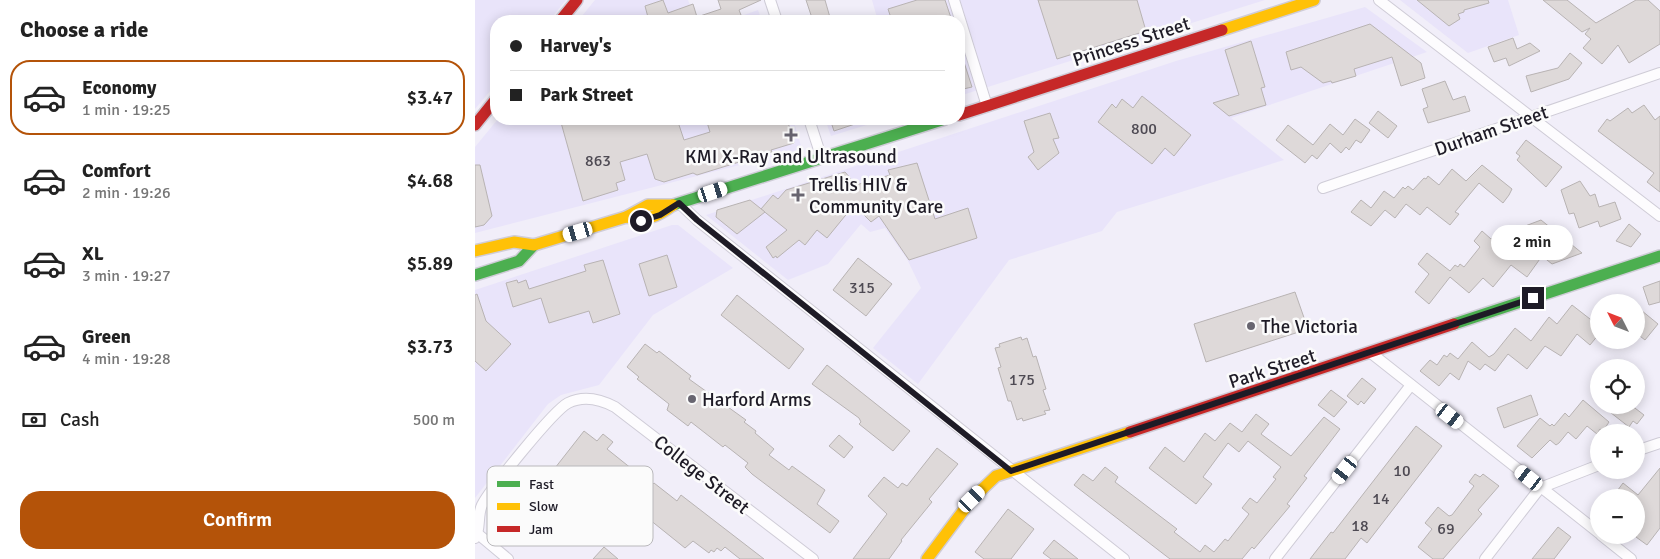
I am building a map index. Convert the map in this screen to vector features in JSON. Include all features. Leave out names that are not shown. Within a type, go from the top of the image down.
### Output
[{"type":"main road","points":[[564,15],[577,0]]},
{"type":"main road","name":"Princess Street","points":[[965,112],[1314,0]]},
{"type":"main road","points":[[475,125],[490,106]]},
{"type":"main road","points":[[475,251],[514,242],[534,245],[626,217],[641,221],[660,215],[676,204],[821,156],[925,125]]},
{"type":"main road","points":[[475,276],[519,261],[534,245]]},
{"type":"main road","name":"Park Street","points":[[927,559],[972,499],[996,476],[1660,256]]},
{"type":"street","points":[[770,0],[775,15]]},
{"type":"street","points":[[954,0],[959,15]]},
{"type":"street","points":[[1379,0],[1660,216]]},
{"type":"street","points":[[965,35],[987,106]]},
{"type":"street","name":"Durham Street","points":[[1323,188],[1660,73]]},
{"type":"street","points":[[811,125],[821,156]]},
{"type":"street","points":[[676,204],[1124,559]]},
{"type":"street","points":[[1371,353],[1590,526]]},
{"type":"street","points":[[1275,559],[1411,385]]},
{"type":"street","name":"College Street","points":[[512,466],[553,414],[569,403],[587,398],[596,399],[615,407],[813,559]]},
{"type":"street","points":[[1645,448],[1660,443]]},
{"type":"street","points":[[1485,559],[1541,488],[1590,469]]},
{"type":"street","name":"College Street","points":[[476,536],[479,515],[487,497]]},
{"type":"street","points":[[476,536],[487,544]]},
{"type":"street","points":[[1612,544],[1631,559]]},
{"type":"street","points":[[490,546],[508,559]]},
{"type":"shaded area","points":[[475,0],[566,0],[554,15],[490,15],[490,91],[475,109]]},
{"type":"shaded area","points":[[595,0],[688,0],[694,15],[583,15]]},
{"type":"shaded area","points":[[872,0],[1265,0],[965,94],[965,15],[876,15]]},
{"type":"shaded area","points":[[1400,0],[1508,0],[1519,35],[1468,53]]},
{"type":"shaded area","points":[[1365,7],[1427,52],[1231,118],[1284,160],[1117,212],[1102,231],[1009,260],[918,384],[873,348],[921,288],[907,259],[885,228],[870,232],[861,224],[828,264],[788,280],[706,215],[1176,61]]},
{"type":"shaded area","points":[[758,10],[760,15],[744,15]]},
{"type":"shaded area","points":[[493,125],[795,125],[802,149],[475,233],[475,147]]},
{"type":"shaded area","points":[[827,125],[867,125],[831,136]]},
{"type":"shaded area","points":[[672,225],[678,225],[733,268],[653,315],[599,385],[561,395],[548,404],[500,466],[487,466],[487,483],[475,498],[475,290]]},
{"type":"building","points":[[663,0],[668,13],[693,4],[696,15],[647,15],[645,6]]},
{"type":"building","points":[[718,0],[761,0],[739,10],[741,15],[703,15],[721,9]]},
{"type":"building","points":[[806,0],[825,0],[829,15],[811,15]]},
{"type":"building","points":[[917,0],[945,0],[950,15],[890,15],[888,9]]},
{"type":"building","points":[[1038,0],[1137,0],[1146,31],[1057,59]]},
{"type":"building","points":[[1417,0],[1488,0],[1489,3],[1464,10],[1464,12],[1458,14],[1460,19],[1449,26]]},
{"type":"building","points":[[1543,0],[1567,0],[1596,23],[1636,0],[1648,0],[1660,11],[1660,44],[1629,63],[1618,45],[1602,64],[1583,48],[1591,39],[1585,34],[1590,28],[1582,32]]},
{"type":"building","points":[[1370,24],[1421,63],[1425,78],[1401,86],[1392,57],[1354,69],[1356,76],[1332,83],[1331,81],[1323,83],[1301,67],[1291,70],[1286,52]]},
{"type":"building","points":[[1513,38],[1517,49],[1530,43],[1540,51],[1509,66],[1506,58],[1494,62],[1488,47]]},
{"type":"building","points":[[1251,41],[1265,87],[1261,88],[1266,105],[1229,116],[1213,103],[1239,95],[1225,50]]},
{"type":"building","points":[[1570,53],[1582,63],[1569,79],[1531,92],[1526,76],[1558,68]]},
{"type":"building","points":[[965,65],[972,87],[965,89]]},
{"type":"building","points":[[1445,81],[1453,100],[1465,96],[1470,111],[1428,123],[1423,109],[1428,107],[1422,89]]},
{"type":"building","points":[[1142,96],[1191,135],[1174,156],[1165,148],[1152,164],[1098,122],[1112,104],[1116,108],[1122,99],[1133,108]]},
{"type":"building","points":[[1644,105],[1655,120],[1660,116],[1660,192],[1647,182],[1654,173],[1598,131],[1607,119],[1610,121],[1628,108],[1632,113]]},
{"type":"building","points":[[1378,111],[1397,126],[1388,138],[1369,123]]},
{"type":"building","points":[[1050,113],[1059,138],[1053,139],[1059,153],[1038,170],[1028,157],[1034,152],[1024,121]]},
{"type":"building","points":[[1355,119],[1370,130],[1361,143],[1356,140],[1349,150],[1346,147],[1341,153],[1330,143],[1317,159],[1312,155],[1305,163],[1276,140],[1288,125],[1313,145],[1330,124],[1343,135]]},
{"type":"building","points":[[562,125],[679,125],[684,140],[710,132],[708,125],[789,125],[794,143],[771,150],[772,152],[697,175],[693,173],[664,182],[655,179],[647,154],[620,162],[625,180],[616,183],[618,190],[583,201]]},
{"type":"building","points":[[832,125],[852,125],[834,131]]},
{"type":"building","points":[[1526,140],[1562,167],[1546,187],[1517,160],[1520,156],[1516,153]]},
{"type":"building","points":[[917,163],[935,219],[968,208],[977,238],[909,260],[879,216],[871,222],[854,205],[827,238],[817,230],[805,245],[799,240],[777,258],[776,256],[773,258],[766,247],[787,230],[761,209],[773,195],[778,199],[786,190],[845,172],[856,185],[890,175],[888,170]]},
{"type":"building","points":[[475,165],[480,165],[492,216],[484,225],[475,227]]},
{"type":"building","points":[[1482,165],[1512,189],[1509,195],[1503,203],[1479,183],[1455,212],[1459,214],[1450,225],[1427,207],[1420,215],[1406,204],[1395,218],[1385,210],[1371,226],[1351,212],[1361,200],[1371,208],[1384,191],[1394,198],[1403,187],[1405,189],[1408,186],[1413,190],[1428,176],[1439,185],[1452,169],[1466,181]]},
{"type":"building","points":[[1580,181],[1590,196],[1595,194],[1599,207],[1615,202],[1621,219],[1600,227],[1598,221],[1579,228],[1574,213],[1569,214],[1561,190]]},
{"type":"building","points":[[750,200],[765,212],[737,234],[716,217],[717,210]]},
{"type":"building","points":[[1541,220],[1582,253],[1552,264],[1542,256],[1527,277],[1511,265],[1493,287],[1483,278],[1469,293],[1450,277],[1429,304],[1415,292],[1429,274],[1418,264],[1427,253],[1450,271],[1455,265],[1458,267],[1460,264],[1464,267],[1480,247],[1474,241],[1482,231],[1491,239]]},
{"type":"building","points":[[1629,224],[1641,234],[1631,247],[1616,241]]},
{"type":"building","points":[[667,255],[677,287],[649,296],[639,264]]},
{"type":"building","points":[[858,258],[892,284],[866,316],[833,290]]},
{"type":"building","points":[[603,260],[620,314],[593,323],[589,311],[549,323],[541,298],[513,307],[506,283],[517,280],[518,283],[526,280],[529,289],[586,271],[584,265]]},
{"type":"building","points":[[1660,281],[1660,302],[1649,305],[1643,287]]},
{"type":"building","name":"The Victoria","points":[[1295,292],[1308,329],[1206,362],[1194,324]]},
{"type":"building","points":[[477,294],[486,321],[511,344],[486,371],[475,361],[475,295]]},
{"type":"building","points":[[737,295],[804,349],[789,369],[721,315]]},
{"type":"building","points":[[1572,305],[1590,319],[1590,345],[1577,334],[1561,356],[1545,346],[1527,369],[1508,354],[1495,371],[1485,364],[1480,370],[1468,361],[1459,380],[1450,373],[1439,386],[1420,371],[1430,360],[1437,365],[1444,355],[1447,357],[1450,353],[1458,359],[1472,342],[1489,357],[1494,354],[1515,328],[1531,341],[1549,317],[1557,324]]},
{"type":"building","points":[[1645,313],[1658,324],[1645,340]]},
{"type":"building","points":[[1021,337],[1022,340],[1027,338],[1033,357],[1036,356],[1046,389],[1043,390],[1050,410],[1044,411],[1046,414],[1023,421],[1022,418],[1017,420],[1011,401],[1008,401],[998,368],[1001,367],[995,348],[1000,347],[999,344]]},
{"type":"building","points":[[645,344],[657,353],[659,351],[691,376],[689,379],[746,420],[744,422],[774,449],[769,455],[789,470],[792,466],[825,490],[817,504],[839,521],[830,533],[752,474],[745,467],[748,463],[725,445],[723,447],[691,422],[688,426],[667,410],[669,404],[637,379],[639,377],[627,367]]},
{"type":"building","points":[[827,365],[910,431],[893,451],[859,424],[861,422],[859,418],[812,384]]},
{"type":"building","points":[[1362,378],[1376,389],[1364,404],[1361,401],[1358,405],[1347,396]]},
{"type":"building","points":[[1331,390],[1347,402],[1334,417],[1318,405]]},
{"type":"building","points":[[1531,395],[1538,415],[1504,428],[1497,408]]},
{"type":"building","points":[[1583,400],[1590,406],[1590,414],[1600,414],[1609,422],[1608,424],[1590,424],[1590,428],[1587,426],[1576,439],[1568,432],[1556,445],[1550,440],[1532,458],[1517,446],[1540,418],[1550,426],[1552,424],[1554,426],[1565,413],[1569,417]]},
{"type":"building","points":[[1256,414],[1269,424],[1261,434],[1291,456],[1324,417],[1340,429],[1304,476],[1307,478],[1287,504],[1290,506],[1254,549],[1252,547],[1242,559],[1170,559],[1074,485],[1083,474],[1093,481],[1105,467],[1118,477],[1115,482],[1177,529],[1174,532],[1200,552],[1205,545],[1214,552],[1225,539],[1228,541],[1249,514],[1242,508],[1250,498],[1257,503],[1276,479],[1273,477],[1281,467],[1248,441],[1239,452],[1228,443],[1203,477],[1212,484],[1196,504],[1149,468],[1165,447],[1184,462],[1205,433],[1215,441],[1230,423],[1242,432]]},
{"type":"building","points":[[1612,414],[1644,415],[1637,424],[1633,421],[1631,424],[1625,424]]},
{"type":"building","points":[[1416,426],[1442,446],[1367,543],[1361,538],[1345,559],[1310,559],[1331,532],[1333,533]]},
{"type":"building","points":[[584,431],[597,441],[603,434],[613,442],[607,449],[628,466],[557,466]]},
{"type":"building","points":[[839,435],[853,447],[844,458],[829,446]]},
{"type":"building","points":[[937,448],[958,464],[929,499],[932,502],[901,540],[889,559],[853,559],[887,514],[868,496],[884,477],[898,488],[902,483],[907,486]]},
{"type":"building","points":[[1660,468],[1660,528],[1647,545],[1645,544],[1645,489],[1643,489]]},
{"type":"building","points":[[1475,474],[1480,477],[1483,474],[1499,486],[1478,510],[1482,514],[1443,559],[1433,559],[1418,547],[1432,529],[1425,523],[1438,507],[1449,516],[1452,515],[1474,486],[1469,482]]},
{"type":"building","points":[[654,483],[677,501],[681,495],[764,559],[740,559],[725,547],[721,551],[717,548],[714,552],[711,550],[709,553],[693,541],[685,548],[653,522]]},
{"type":"building","points":[[1623,483],[1630,489],[1619,489]]},
{"type":"building","points":[[1008,509],[1034,529],[1011,559],[984,559],[975,552]]},
{"type":"building","points":[[1558,527],[1571,537],[1554,559],[1532,559]]},
{"type":"building","points":[[1054,540],[1078,559],[1051,559],[1043,553]]},
{"type":"building","points":[[604,547],[618,559],[593,559]]},
{"type":"traffic: fast","points":[[673,205],[926,125]]},
{"type":"traffic: fast","points":[[475,275],[519,261],[534,245]]},
{"type":"traffic: fast","points":[[1454,324],[1660,256]]},
{"type":"traffic: slow","points":[[1222,30],[1314,0]]},
{"type":"traffic: slow","points":[[475,251],[514,242],[534,245],[626,217],[648,205],[673,205]]},
{"type":"traffic: slow","points":[[626,217],[645,219],[662,213],[673,205]]},
{"type":"traffic: slow","points":[[927,559],[972,499],[996,476],[1130,432]]},
{"type":"traffic: jam","points":[[565,15],[577,0]]},
{"type":"traffic: jam","points":[[965,113],[1222,30]]},
{"type":"traffic: jam","points":[[475,125],[490,106]]},
{"type":"traffic: jam","points":[[1130,432],[1454,324]]},
{"type":"place","name":"KMI X-Ray and Ultrasound","points":[[791,135]]},
{"type":"place","name":"Trellis HIV & Community Care","points":[[798,195]]},
{"type":"place","name":"The Victoria","points":[[1251,326]]},
{"type":"place","name":"Harford Arms","points":[[692,399]]},
{"type":"route","points":[[641,221],[660,215],[673,205],[679,203],[697,220],[1011,471],[1533,298]]}]
